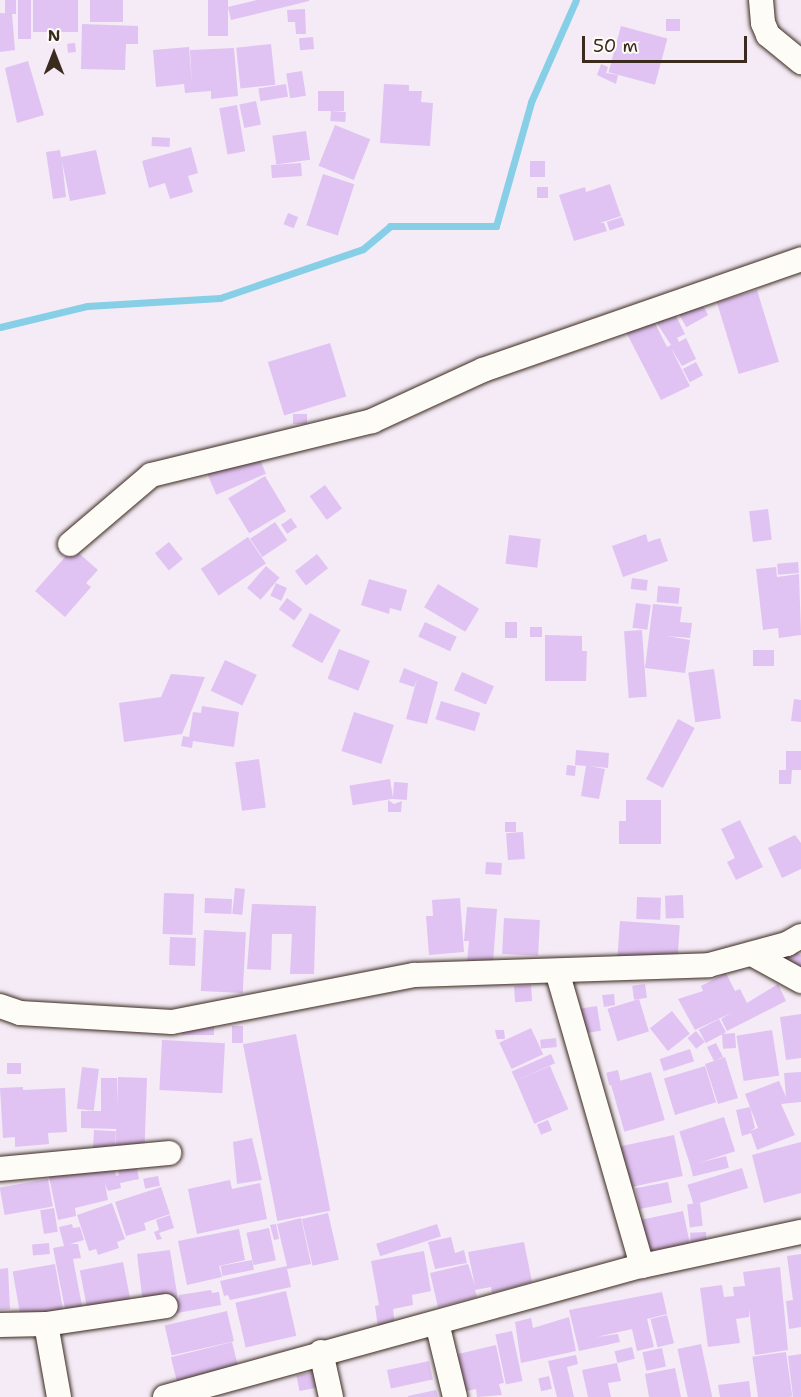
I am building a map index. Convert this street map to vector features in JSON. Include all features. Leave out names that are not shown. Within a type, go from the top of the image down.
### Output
[{"type":"street","points":[[761,0],[761,17],[768,35],[801,62]]},
{"type":"street","points":[[70,544],[151,475],[372,421],[483,370],[801,259]]},
{"type":"street","points":[[0,1006],[20,1013],[151,1023],[397,977],[709,965],[752,954],[801,936]]},
{"type":"street","points":[[752,954],[801,981]]},
{"type":"street","points":[[557,972],[642,1266]]},
{"type":"street","points":[[0,1168],[169,1153]]},
{"type":"street","points":[[165,1397],[321,1352],[437,1323],[642,1266],[801,1232]]},
{"type":"street","points":[[0,1325],[46,1324],[166,1306]]},
{"type":"street","points":[[437,1323],[455,1397]]},
{"type":"street","points":[[46,1324],[59,1397]]},
{"type":"street","points":[[321,1352],[331,1397]]},
{"type":"building","points":[[5,0],[16,0],[16,14],[5,14]]},
{"type":"building","points":[[18,0],[31,0],[31,39],[18,39]]},
{"type":"building","points":[[33,0],[78,0],[78,32],[33,32]]},
{"type":"building","points":[[90,0],[123,0],[123,22],[90,22]]},
{"type":"building","points":[[208,0],[228,0],[228,36],[208,36]]},
{"type":"building","points":[[257,0],[309,1],[231,20],[228,7]]},
{"type":"building","points":[[305,9],[306,34],[296,34],[295,22],[288,22],[287,10]]},
{"type":"building","points":[[0,13],[12,14],[15,50],[0,52]]},
{"type":"building","points":[[666,19],[680,19],[680,31],[666,31]]},
{"type":"building","points":[[82,24],[138,26],[138,44],[126,44],[125,70],[81,69]]},
{"type":"building","points":[[621,26],[667,38],[655,85],[609,72]]},
{"type":"building","points":[[313,37],[314,49],[300,50],[299,38]]},
{"type":"building","points":[[75,43],[76,52],[68,53],[67,44]]},
{"type":"building","points":[[271,44],[275,85],[240,88],[236,48]]},
{"type":"building","points":[[189,47],[192,84],[190,50],[234,48],[238,96],[211,99],[211,91],[185,93],[184,84],[156,87],[153,50]]},
{"type":"building","points":[[28,61],[44,115],[17,123],[5,68]]},
{"type":"building","points":[[601,64],[608,67],[606,73],[618,75],[616,84],[597,75]]},
{"type":"building","points":[[302,71],[306,96],[290,98],[286,74]]},
{"type":"building","points":[[286,84],[288,97],[260,101],[258,88]]},
{"type":"building","points":[[384,84],[409,85],[409,91],[422,91],[421,102],[433,103],[430,146],[380,143]]},
{"type":"building","points":[[318,91],[344,91],[344,111],[318,111]]},
{"type":"building","points":[[256,101],[261,124],[244,128],[239,105]]},
{"type":"building","points":[[237,105],[245,151],[227,154],[219,108]]},
{"type":"building","points":[[331,111],[346,112],[345,122],[330,121]]},
{"type":"building","points":[[335,125],[370,139],[354,180],[319,166]]},
{"type":"building","points":[[306,131],[310,160],[276,164],[272,136]]},
{"type":"building","points":[[152,137],[170,138],[170,147],[152,146]]},
{"type":"building","points":[[191,147],[198,173],[188,176],[193,192],[170,199],[165,183],[149,188],[142,161]]},
{"type":"building","points":[[60,150],[61,157],[96,150],[106,194],[70,201],[62,161],[66,197],[53,199],[46,152]]},
{"type":"building","points":[[530,161],[545,161],[545,177],[530,177]]},
{"type":"building","points":[[301,163],[302,176],[272,178],[271,165]]},
{"type":"building","points":[[323,174],[354,184],[338,236],[306,225]]},
{"type":"building","points":[[610,184],[621,216],[600,223],[604,223],[607,231],[574,241],[559,195],[585,187],[586,192]]},
{"type":"building","points":[[537,187],[548,187],[548,198],[537,198]]},
{"type":"building","points":[[288,213],[298,217],[294,228],[284,224]]},
{"type":"building","points":[[622,217],[625,226],[610,231],[607,222]]},
{"type":"building","points":[[757,290],[779,362],[739,374],[717,302]]},
{"type":"building","points":[[697,295],[708,315],[686,327],[675,307]]},
{"type":"building","points":[[674,312],[685,334],[677,338],[679,342],[686,338],[696,359],[682,366],[671,348],[690,386],[661,400],[625,330],[652,317],[667,347],[671,345],[656,322]]},
{"type":"building","points":[[330,343],[346,397],[284,416],[268,362]]},
{"type":"building","points":[[696,362],[703,375],[690,382],[683,369]]},
{"type":"building","points":[[293,414],[307,414],[307,424],[293,424]]},
{"type":"building","points":[[255,448],[266,474],[216,495],[205,469]]},
{"type":"building","points":[[265,476],[286,511],[249,533],[228,498]]},
{"type":"building","points":[[325,485],[342,508],[327,520],[310,496]]},
{"type":"building","points":[[768,509],[772,540],[753,542],[749,511]]},
{"type":"building","points":[[291,518],[297,527],[287,534],[281,525]]},
{"type":"building","points":[[275,522],[287,540],[262,557],[250,539]]},
{"type":"building","points":[[646,534],[648,542],[660,538],[668,561],[623,577],[612,546]]},
{"type":"building","points":[[509,535],[541,539],[537,568],[505,564]]},
{"type":"building","points":[[248,537],[266,564],[219,595],[201,569]]},
{"type":"building","points":[[169,542],[183,559],[169,570],[155,553]]},
{"type":"building","points":[[73,548],[98,570],[86,583],[91,587],[65,617],[35,591]]},
{"type":"building","points":[[317,554],[328,568],[306,585],[295,571]]},
{"type":"building","points":[[798,562],[799,573],[778,575],[777,564]]},
{"type":"building","points":[[266,566],[280,578],[261,600],[247,588]]},
{"type":"building","points":[[776,567],[777,577],[799,574],[801,635],[779,638],[778,628],[763,630],[756,569]]},
{"type":"building","points":[[632,578],[648,580],[647,591],[631,589]]},
{"type":"building","points":[[369,579],[407,590],[401,611],[390,608],[389,614],[361,605]]},
{"type":"building","points":[[276,583],[287,588],[281,601],[270,596]]},
{"type":"building","points":[[438,584],[479,609],[465,632],[424,607]]},
{"type":"building","points":[[658,586],[680,588],[679,604],[657,602]]},
{"type":"building","points":[[287,598],[302,609],[294,620],[279,609]]},
{"type":"building","points":[[636,603],[651,605],[647,630],[633,628]]},
{"type":"building","points":[[653,604],[682,607],[680,622],[692,623],[690,638],[667,636],[690,640],[685,673],[645,668]]},
{"type":"building","points":[[310,613],[341,630],[322,663],[292,646]]},
{"type":"building","points":[[425,622],[457,637],[450,651],[418,637]]},
{"type":"building","points":[[505,622],[517,622],[517,638],[505,638]]},
{"type":"building","points":[[530,627],[542,627],[542,637],[530,637]]},
{"type":"building","points":[[642,630],[647,697],[629,698],[624,631]]},
{"type":"building","points":[[545,635],[582,636],[582,651],[587,651],[586,681],[545,681]]},
{"type":"building","points":[[339,649],[370,661],[358,691],[328,679]]},
{"type":"building","points":[[753,650],[774,650],[774,666],[753,666]]},
{"type":"building","points":[[225,660],[257,675],[242,706],[211,691]]},
{"type":"building","points":[[404,668],[438,682],[427,724],[406,719],[417,679],[414,687],[399,682]]},
{"type":"building","points":[[714,669],[721,719],[695,722],[688,673]]},
{"type":"building","points":[[462,672],[494,686],[486,705],[454,690]]},
{"type":"building","points":[[171,674],[205,677],[182,734],[124,742],[119,703],[161,697]]},
{"type":"building","points":[[794,699],[801,700],[801,722],[791,721]]},
{"type":"building","points":[[441,701],[480,713],[475,731],[435,719]]},
{"type":"building","points":[[202,706],[239,712],[234,747],[193,741],[192,748],[181,746],[183,736],[189,737],[193,712],[201,713]]},
{"type":"building","points":[[354,712],[394,725],[381,764],[341,751]]},
{"type":"building","points":[[678,719],[695,728],[663,788],[646,779]]},
{"type":"building","points":[[576,750],[609,753],[608,768],[590,766],[605,769],[599,799],[581,796],[586,766],[575,765]]},
{"type":"building","points":[[786,751],[801,751],[801,770],[792,770],[791,784],[779,784],[779,770],[786,770]]},
{"type":"building","points":[[259,759],[266,808],[242,811],[235,762]]},
{"type":"building","points":[[567,765],[576,766],[575,776],[566,775]]},
{"type":"building","points":[[390,779],[393,799],[353,805],[350,785]]},
{"type":"building","points":[[394,782],[408,783],[407,800],[393,799]]},
{"type":"building","points":[[388,800],[394,804],[402,801],[401,812],[388,812]]},
{"type":"building","points":[[626,800],[661,800],[661,844],[619,844],[619,821],[626,821]]},
{"type":"building","points":[[740,820],[763,867],[736,880],[727,862],[735,858],[721,829]]},
{"type":"building","points":[[505,822],[516,822],[516,832],[505,832]]},
{"type":"building","points":[[523,832],[525,859],[508,860],[506,833]]},
{"type":"building","points":[[795,835],[801,843],[801,869],[782,878],[768,848]]},
{"type":"building","points":[[486,862],[502,863],[501,875],[485,874]]},
{"type":"building","points":[[235,888],[245,889],[242,915],[232,914]]},
{"type":"building","points":[[164,893],[194,894],[193,935],[163,934]]},
{"type":"building","points":[[683,895],[684,918],[666,919],[665,896]]},
{"type":"building","points":[[637,897],[661,898],[660,920],[636,919]]},
{"type":"building","points":[[205,898],[232,899],[231,914],[204,913]]},
{"type":"building","points":[[460,898],[464,952],[429,955],[426,916],[433,916],[432,900]]},
{"type":"building","points":[[252,904],[316,906],[314,974],[290,974],[292,934],[272,934],[271,970],[247,969]]},
{"type":"building","points":[[467,907],[497,909],[493,963],[467,962],[469,941],[464,941]]},
{"type":"building","points":[[504,918],[540,920],[538,956],[502,954]]},
{"type":"building","points":[[620,921],[680,925],[677,960],[618,956]]},
{"type":"building","points":[[204,930],[246,932],[243,993],[201,991]]},
{"type":"building","points":[[170,937],[196,938],[195,966],[169,965]]},
{"type":"building","points":[[785,946],[801,955],[801,975],[776,960]]},
{"type":"building","points":[[726,973],[735,991],[740,989],[748,1005],[695,1030],[678,999],[703,991],[701,986]]},
{"type":"building","points":[[645,984],[647,998],[634,1000],[632,986]]},
{"type":"building","points":[[778,984],[786,1001],[727,1031],[721,1019]]},
{"type":"building","points":[[531,985],[532,1001],[515,1002],[514,986]]},
{"type":"building","points":[[614,994],[615,1005],[604,1007],[602,995]]},
{"type":"building","points":[[639,999],[649,1032],[617,1041],[607,1009]]},
{"type":"building","points":[[597,1006],[601,1031],[575,1035],[571,1010]]},
{"type":"building","points":[[672,1011],[690,1034],[668,1051],[650,1028]]},
{"type":"building","points":[[801,1014],[801,1058],[786,1060],[780,1017]]},
{"type":"building","points":[[719,1019],[726,1032],[706,1043],[699,1030]]},
{"type":"building","points":[[182,1024],[214,1024],[214,1035],[182,1035]]},
{"type":"building","points":[[232,1026],[243,1026],[243,1043],[232,1043]]},
{"type":"building","points":[[531,1028],[543,1054],[512,1069],[499,1043]]},
{"type":"building","points":[[495,1030],[504,1030],[505,1039],[497,1039]]},
{"type":"building","points":[[772,1030],[779,1075],[744,1081],[736,1036]]},
{"type":"building","points":[[696,1031],[705,1042],[696,1049],[687,1038]]},
{"type":"building","points":[[735,1033],[736,1048],[723,1049],[722,1034]]},
{"type":"building","points":[[296,1034],[330,1211],[277,1221],[243,1044]]},
{"type":"building","points":[[556,1038],[557,1047],[541,1049],[540,1040]]},
{"type":"building","points":[[162,1040],[225,1043],[222,1093],[159,1090]]},
{"type":"building","points":[[716,1043],[723,1057],[715,1061],[725,1057],[738,1098],[718,1104],[705,1064],[714,1061],[707,1047]]},
{"type":"building","points":[[690,1049],[694,1061],[664,1071],[660,1059]]},
{"type":"building","points":[[551,1054],[555,1063],[516,1081],[512,1071]]},
{"type":"building","points":[[7,1063],[21,1063],[21,1074],[7,1074]]},
{"type":"building","points":[[550,1066],[568,1109],[534,1124],[516,1080]]},
{"type":"building","points":[[705,1066],[716,1102],[675,1115],[664,1079]]},
{"type":"building","points":[[82,1067],[99,1069],[94,1111],[77,1109]]},
{"type":"building","points":[[618,1070],[621,1083],[609,1085],[606,1073]]},
{"type":"building","points":[[651,1072],[665,1120],[624,1132],[611,1084]]},
{"type":"building","points":[[801,1072],[801,1102],[781,1104],[795,1135],[757,1150],[751,1133],[742,1136],[736,1110],[750,1107],[745,1094],[779,1081],[786,1097],[784,1073]],"holes":[[[750,1107],[758,1128],[750,1131],[755,1128]]]},
{"type":"building","points":[[118,1077],[147,1078],[145,1147],[116,1146]]},
{"type":"building","points":[[101,1078],[117,1078],[117,1129],[81,1128],[81,1111],[101,1111]]},
{"type":"building","points":[[23,1087],[23,1090],[65,1088],[67,1132],[48,1133],[49,1144],[15,1147],[15,1137],[3,1138],[0,1088]]},
{"type":"building","points":[[724,1117],[735,1151],[690,1166],[679,1132]]},
{"type":"building","points":[[548,1120],[552,1130],[541,1135],[537,1124]]},
{"type":"building","points":[[94,1130],[116,1131],[115,1149],[93,1148]]},
{"type":"building","points":[[674,1135],[683,1176],[627,1188],[618,1147]]},
{"type":"building","points":[[252,1138],[262,1180],[237,1184],[233,1142]]},
{"type":"building","points":[[801,1142],[801,1193],[764,1203],[752,1155]]},
{"type":"building","points":[[726,1156],[729,1168],[693,1177],[690,1165]]},
{"type":"building","points":[[113,1163],[116,1176],[119,1175],[118,1168],[136,1164],[139,1179],[120,1183],[121,1188],[108,1191],[105,1184],[108,1200],[75,1208],[76,1216],[58,1220],[49,1177]]},
{"type":"building","points":[[742,1168],[748,1188],[694,1205],[687,1185]]},
{"type":"building","points":[[158,1176],[160,1186],[145,1189],[143,1179]]},
{"type":"building","points":[[48,1179],[53,1207],[5,1215],[0,1187]]},
{"type":"building","points":[[230,1180],[232,1189],[260,1183],[267,1219],[197,1234],[188,1189]]},
{"type":"building","points":[[668,1182],[672,1203],[640,1209],[636,1188]]},
{"type":"building","points":[[161,1187],[170,1214],[144,1223],[146,1230],[126,1236],[115,1202]]},
{"type":"building","points":[[112,1203],[125,1239],[117,1242],[119,1248],[98,1255],[96,1249],[89,1251],[77,1215]]},
{"type":"building","points":[[700,1203],[703,1226],[690,1227],[687,1205]]},
{"type":"building","points":[[54,1208],[58,1232],[44,1234],[40,1210]]},
{"type":"building","points":[[683,1211],[690,1244],[646,1254],[639,1220]]},
{"type":"building","points":[[328,1213],[339,1260],[312,1266],[302,1219]]},
{"type":"building","points":[[170,1215],[174,1228],[159,1233],[162,1239],[157,1240],[154,1232],[159,1230],[156,1220]]},
{"type":"building","points":[[301,1218],[311,1264],[287,1269],[291,1287],[230,1300],[228,1295],[224,1296],[220,1281],[287,1266],[277,1224]]},
{"type":"building","points":[[72,1224],[73,1228],[80,1227],[84,1240],[70,1244],[78,1244],[81,1258],[73,1259],[84,1316],[67,1319],[53,1248],[64,1246],[59,1227]]},
{"type":"building","points":[[276,1224],[279,1239],[274,1240],[270,1225]]},
{"type":"building","points":[[437,1224],[441,1236],[380,1256],[376,1244]]},
{"type":"building","points":[[269,1228],[276,1260],[253,1265],[247,1233]]},
{"type":"building","points":[[239,1229],[245,1260],[219,1266],[222,1277],[187,1285],[178,1241]]},
{"type":"building","points":[[706,1232],[707,1251],[691,1252],[690,1233]]},
{"type":"building","points":[[451,1237],[455,1253],[464,1250],[467,1263],[435,1269],[428,1242]]},
{"type":"building","points":[[524,1242],[532,1282],[492,1293],[491,1287],[475,1290],[477,1297],[438,1307],[430,1273],[468,1264],[475,1286],[468,1252]]},
{"type":"building","points":[[49,1243],[50,1254],[33,1255],[32,1244]]},
{"type":"building","points":[[170,1250],[178,1300],[179,1295],[211,1290],[212,1293],[219,1292],[221,1305],[177,1313],[175,1300],[143,1304],[137,1254]]},
{"type":"building","points":[[424,1251],[431,1291],[412,1295],[413,1305],[393,1309],[396,1333],[379,1335],[375,1306],[379,1305],[371,1261]]},
{"type":"building","points":[[801,1254],[801,1327],[789,1329],[786,1301],[793,1300],[787,1256]]},
{"type":"building","points":[[252,1260],[254,1270],[222,1276],[221,1266]]},
{"type":"building","points":[[123,1262],[130,1299],[87,1308],[80,1270]]},
{"type":"building","points":[[55,1264],[64,1313],[21,1321],[13,1271]]},
{"type":"building","points":[[780,1267],[788,1350],[755,1355],[749,1309],[749,1317],[736,1319],[740,1343],[708,1347],[700,1288],[722,1285],[724,1297],[734,1296],[733,1287],[745,1286],[743,1272]]},
{"type":"building","points":[[8,1268],[10,1309],[0,1310],[0,1269]]},
{"type":"building","points":[[286,1291],[296,1336],[246,1348],[235,1303]]},
{"type":"building","points":[[662,1292],[667,1314],[647,1319],[654,1347],[637,1351],[632,1329],[597,1337],[618,1334],[620,1342],[579,1351],[569,1310]]},
{"type":"building","points":[[227,1311],[234,1341],[172,1356],[165,1325]]},
{"type":"building","points":[[667,1315],[674,1343],[658,1347],[651,1319]]},
{"type":"building","points":[[569,1317],[576,1351],[521,1363],[515,1322],[531,1318],[533,1328]]},
{"type":"building","points":[[512,1331],[523,1381],[506,1384],[495,1335]]},
{"type":"building","points":[[232,1342],[240,1374],[179,1389],[171,1357]]},
{"type":"building","points":[[701,1344],[712,1397],[688,1397],[678,1349]]},
{"type":"building","points":[[496,1345],[504,1383],[499,1384],[502,1395],[477,1397],[476,1389],[466,1391],[458,1354]]},
{"type":"building","points":[[632,1347],[635,1359],[617,1363],[615,1351]]},
{"type":"building","points":[[662,1348],[666,1367],[646,1371],[642,1352]]},
{"type":"building","points":[[786,1352],[792,1397],[758,1397],[752,1357]]},
{"type":"building","points":[[801,1354],[801,1397],[793,1397],[788,1356]]},
{"type":"building","points":[[576,1355],[578,1364],[567,1367],[574,1397],[557,1397],[548,1361]]},
{"type":"building","points":[[429,1361],[433,1380],[391,1389],[387,1370]]},
{"type":"building","points":[[617,1363],[621,1381],[608,1383],[611,1397],[588,1397],[582,1370]]},
{"type":"building","points":[[675,1368],[681,1397],[649,1397],[645,1374]]},
{"type":"building","points":[[319,1371],[322,1387],[299,1391],[296,1375]]},
{"type":"building","points":[[549,1376],[552,1389],[541,1391],[538,1378]]},
{"type":"building","points":[[749,1381],[751,1397],[720,1397],[718,1385]]},
{"type":"building","points":[[436,1390],[438,1397],[408,1397],[408,1396]]},
{"type":"waterway","points":[[0,327],[87,306],[220,298],[363,249],[390,226],[496,226],[531,102],[576,0]]}]
